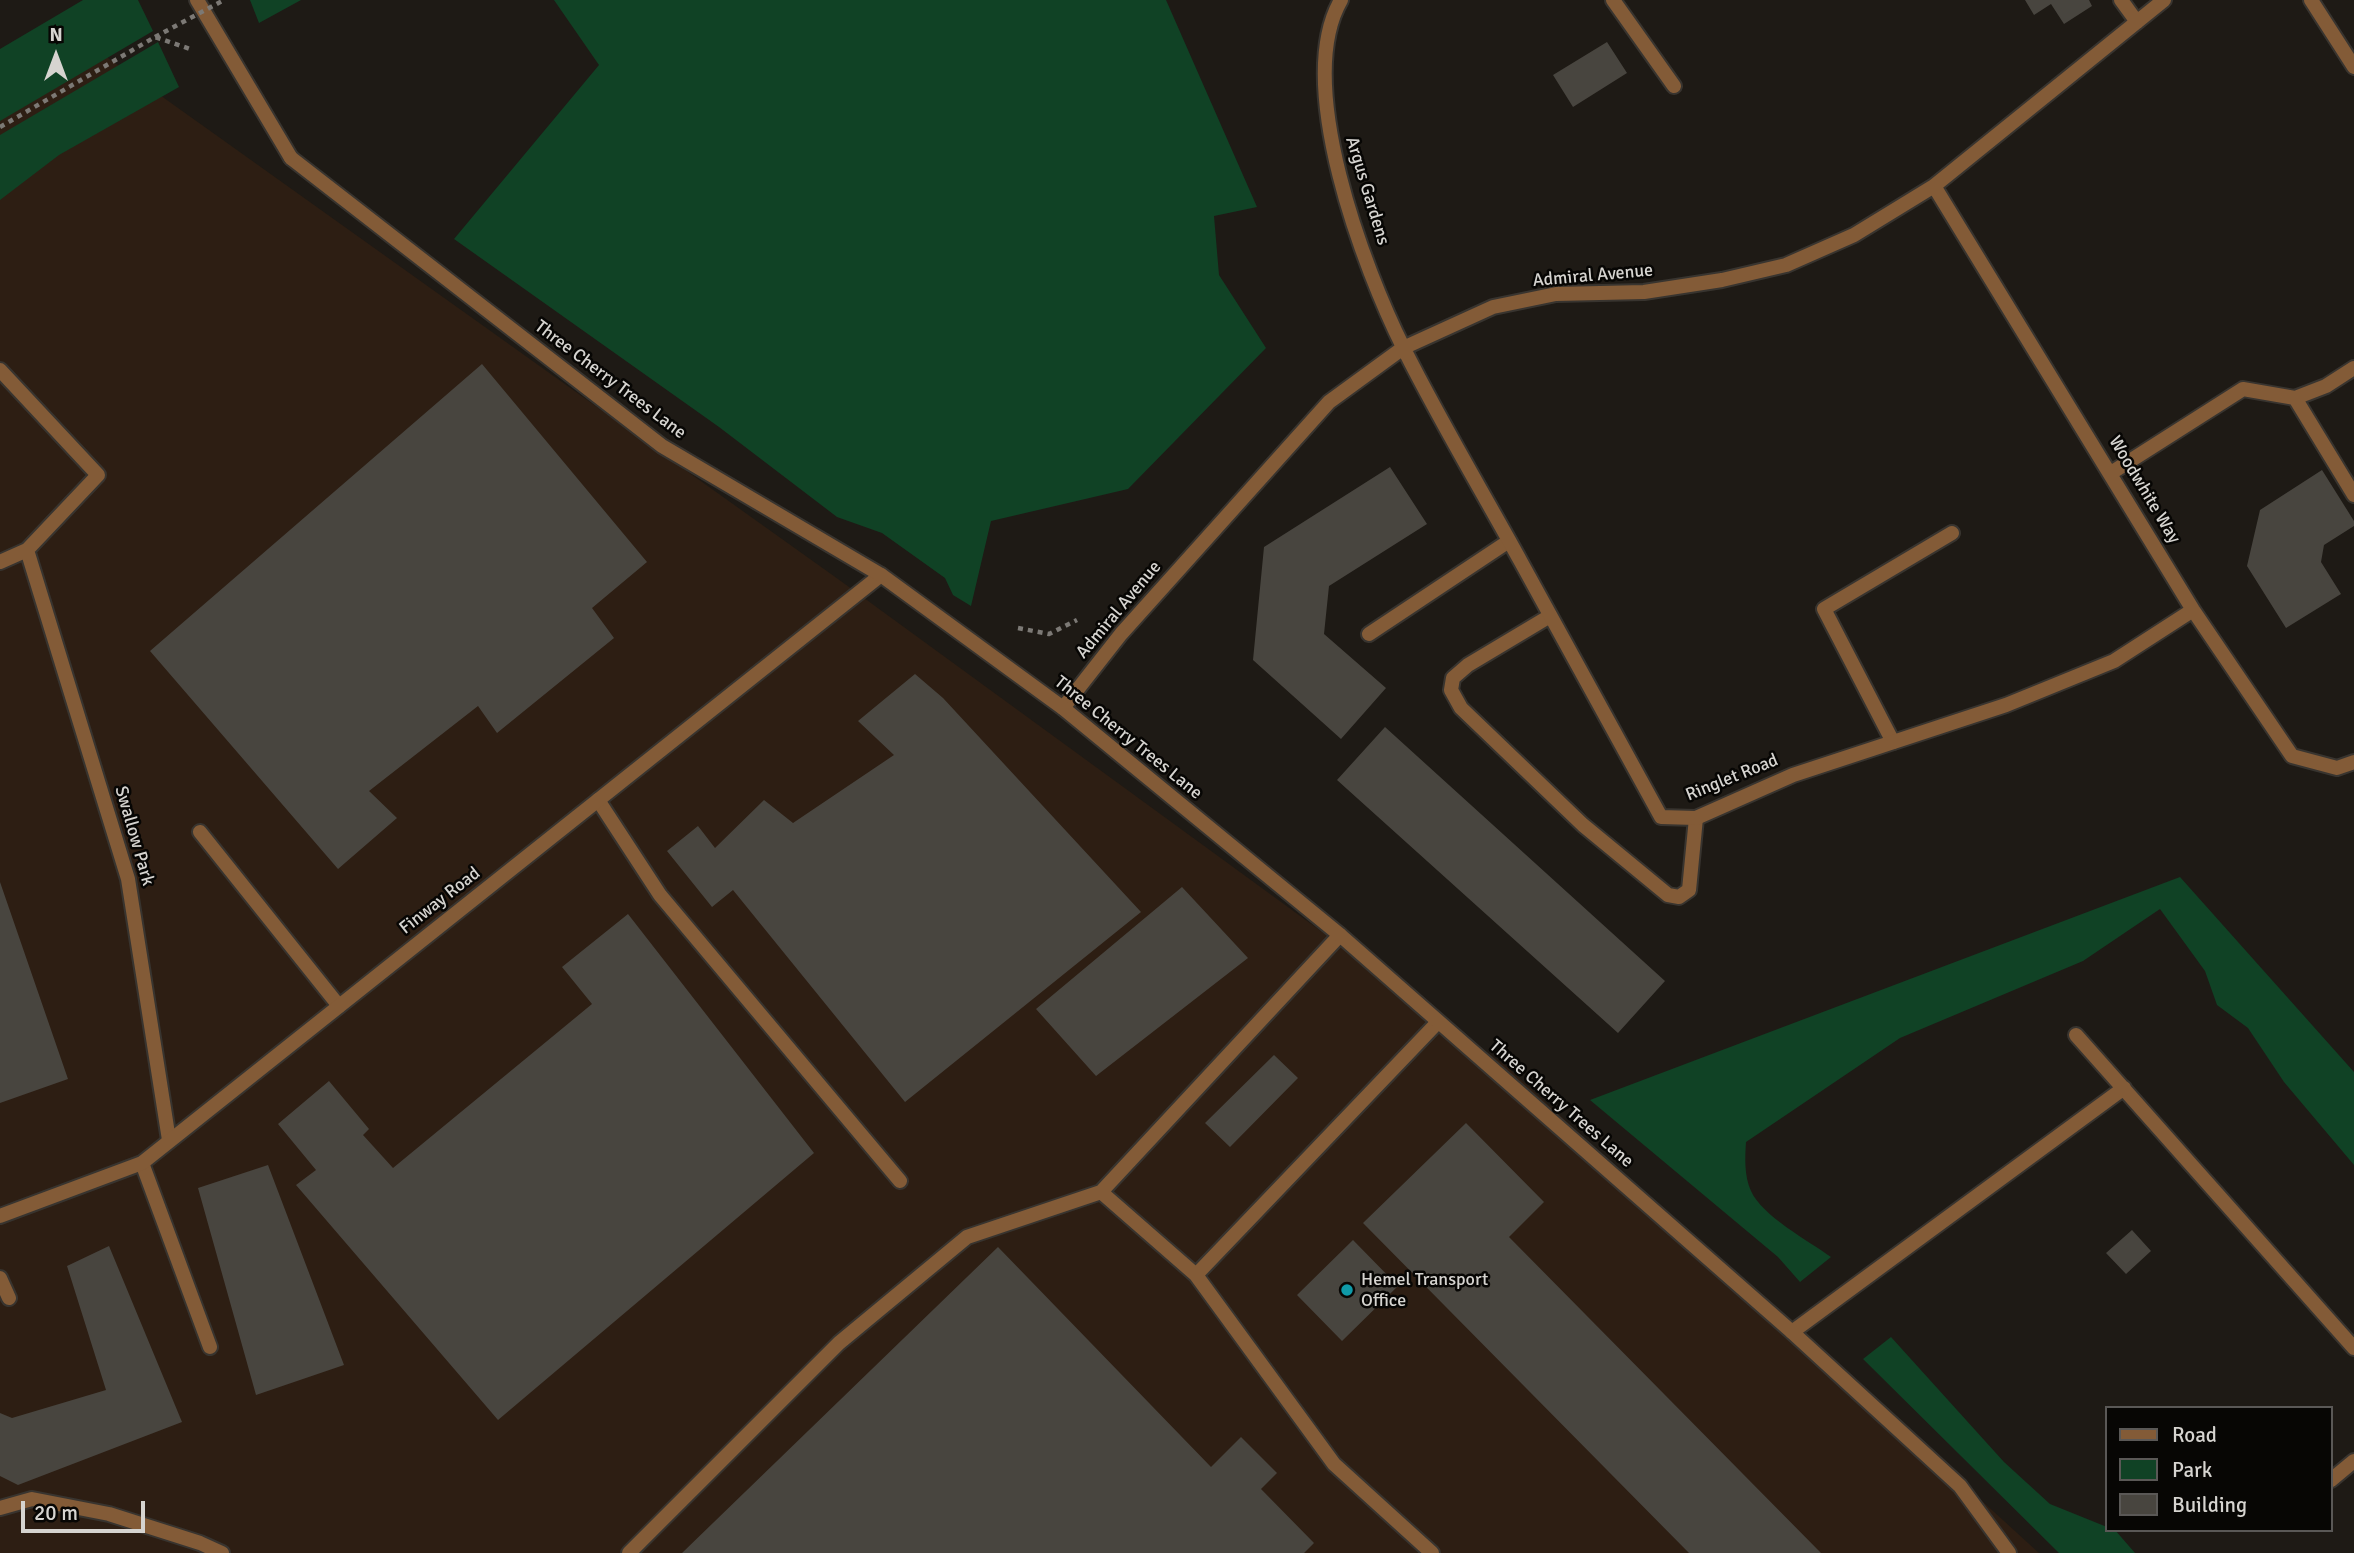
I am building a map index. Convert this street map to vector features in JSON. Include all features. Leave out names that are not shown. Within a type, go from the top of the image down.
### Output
[{"type":"street","name":"Three Cherry Trees Lane","points":[[197,0],[291,158],[662,446],[881,575],[1063,708],[1340,935],[1792,1332],[1960,1486],[2009,1553]]},
{"type":"street","name":"Argus Gardens","points":[[1341,0],[1325,52],[1324,101],[1334,159],[1363,248],[1403,348]]},
{"type":"street","points":[[1613,0],[1674,86]]},
{"type":"street","points":[[2121,0],[2137,22]]},
{"type":"street","name":"Admiral Avenue","points":[[1063,708],[1121,634],[1329,402],[1403,348],[1493,307],[1556,294],[1644,292],[1722,280],[1786,264],[1854,235],[1934,186],[2164,0]]},
{"type":"street","points":[[2311,0],[2354,66]]},
{"type":"street","name":"Woodwhite Way","points":[[1934,186],[2193,610],[2292,756],[2337,768],[2354,762]]},
{"type":"street","name":"Ringlet Road","points":[[1403,348],[1661,817],[1696,818],[1793,775],[2006,705],[2114,661],[2193,610]]},
{"type":"street","points":[[2111,473],[2243,389],[2295,398],[2326,386],[2354,368]]},
{"type":"street","points":[[0,370],[97,475],[27,551],[0,562]]},
{"type":"street","points":[[2295,398],[2354,495]]},
{"type":"street","points":[[1893,742],[1824,609],[1952,533]]},
{"type":"street","points":[[1369,634],[1509,541]]},
{"type":"street","name":"Swallow Park","points":[[27,551],[128,879],[169,1140]]},
{"type":"street","name":"Finway Road","points":[[0,1216],[142,1163],[881,575]]},
{"type":"street","points":[[1550,615],[1468,665],[1453,678],[1451,690],[1461,708],[1583,825],[1668,895],[1679,897],[1689,890],[1696,818]]},
{"type":"street","points":[[597,800],[660,895],[900,1181]]},
{"type":"street","points":[[200,832],[339,1006]]},
{"type":"street","points":[[629,1553],[839,1343],[967,1237],[1101,1192],[1340,935]]},
{"type":"street","points":[[1196,1275],[1438,1022]]},
{"type":"street","points":[[2076,1035],[2354,1348]]},
{"type":"street","points":[[1792,1332],[2124,1088]]},
{"type":"street","points":[[142,1163],[211,1347]]},
{"type":"street","points":[[1101,1192],[1196,1275],[1334,1464],[1432,1553]]},
{"type":"street","points":[[0,1278],[9,1298]]},
{"type":"street","points":[[2333,1478],[2354,1461]]},
{"type":"street","points":[[0,1508],[32,1499],[109,1514],[200,1543],[222,1553]]},
{"type":"path","points":[[0,127],[224,0]]},
{"type":"path","points":[[1018,628],[1049,634],[1077,620]]},
{"type":"shaded area","points":[[59,23],[838,579],[1506,1066],[2039,1553],[0,1553],[0,75]]},
{"type":"green space","points":[[83,0],[138,0],[153,31],[0,121],[0,49]]},
{"type":"green space","points":[[250,0],[301,0],[259,23]]},
{"type":"green space","points":[[554,0],[1166,0],[1257,207],[1214,216],[1219,275],[1266,348],[1128,489],[991,521],[971,606],[953,595],[945,578],[882,533],[837,517],[719,427],[454,239],[599,65]]},
{"type":"green space","points":[[158,42],[179,87],[59,155],[0,200],[0,135]]},
{"type":"green space","points":[[2180,877],[2354,1072],[2354,1165],[2284,1082],[2248,1028],[2217,1005],[2205,971],[2160,909],[2083,961],[1900,1038],[1746,1142],[1747,1179],[1757,1200],[1775,1219],[1831,1257],[1800,1282],[1778,1257],[1590,1100]]},
{"type":"green space","points":[[1891,1337],[2004,1462],[2050,1504],[2106,1527],[2106,1532],[2117,1532],[2135,1553],[2059,1553],[1863,1359]]},
{"type":"building","points":[[2025,0],[2089,0],[2092,6],[2064,24],[2051,4],[2034,15]]},
{"type":"building","points":[[1607,42],[1627,73],[1573,107],[1553,75]]},
{"type":"building","points":[[482,364],[647,562],[592,608],[614,638],[497,733],[478,706],[369,791],[397,818],[338,869],[150,651]]},
{"type":"building","points":[[1390,467],[1427,524],[1329,586],[1324,634],[1386,688],[1341,739],[1253,660],[1264,547]]},
{"type":"building","points":[[2322,470],[2354,521],[2354,526],[2324,545],[2321,562],[2341,594],[2286,628],[2247,566],[2260,510]]},
{"type":"building","points":[[915,674],[943,698],[1141,912],[905,1102],[733,890],[712,907],[667,851],[698,826],[715,848],[764,800],[793,823],[894,755],[858,721]]},
{"type":"building","points":[[1385,727],[1665,981],[1618,1033],[1337,780]]},
{"type":"building","points":[[0,882],[68,1079],[0,1103]]},
{"type":"building","points":[[1182,887],[1248,958],[1096,1076],[1036,1009]]},
{"type":"building","points":[[628,914],[814,1153],[498,1420],[296,1185],[316,1170],[278,1124],[329,1081],[369,1129],[363,1135],[393,1168],[592,1004],[562,967]]},
{"type":"building","points":[[1274,1055],[1298,1078],[1230,1147],[1205,1123]]},
{"type":"building","points":[[1466,1123],[1544,1202],[1509,1237],[1821,1553],[1689,1553],[1363,1223]]},
{"type":"building","points":[[268,1165],[344,1365],[256,1395],[198,1188]]},
{"type":"building","points":[[2132,1230],[2151,1251],[2126,1274],[2106,1253]]},
{"type":"building","name":"Hemel Transport Office","points":[[1353,1240],[1398,1286],[1342,1341],[1297,1295]]},
{"type":"building","points":[[109,1246],[182,1422],[18,1485],[0,1476],[0,1413],[12,1418],[106,1390],[67,1266]]},
{"type":"building","points":[[998,1247],[1211,1467],[1241,1437],[1277,1473],[1261,1489],[1314,1543],[1304,1553],[682,1553]]},
{"type":"place","name":"Hemel Transport Office","points":[[1347,1290]]}]
